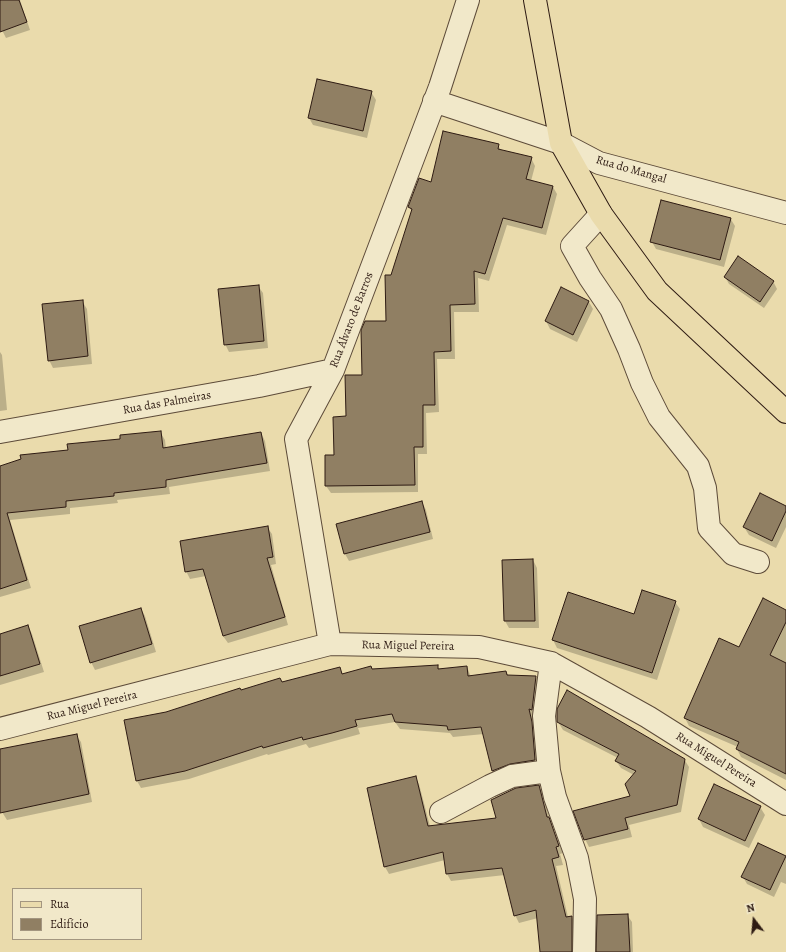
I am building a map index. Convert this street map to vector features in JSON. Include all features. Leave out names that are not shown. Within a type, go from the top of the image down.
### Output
[{"type":"main road","points":[[535,0],[561,143],[601,214],[657,291],[786,412]]},
{"type":"street","name":"Rua Álvaro de Barros","points":[[330,644],[296,439],[333,370],[434,101],[468,0]]},
{"type":"street","name":"Rua do Mangal","points":[[434,101],[561,143],[599,163],[786,213]]},
{"type":"street","points":[[601,214],[572,246],[590,278],[611,309],[642,383],[659,417],[698,466],[705,488],[709,528],[733,554],[758,562]]},
{"type":"street","name":"Rua das Palmeiras","points":[[0,432],[259,386],[333,370]]},
{"type":"street","name":"Rua Miguel Pereira","points":[[0,729],[330,644],[479,647],[551,663],[648,717],[786,804]]},
{"type":"street","points":[[551,663],[544,716],[549,770],[555,797],[577,858],[585,898],[584,952]]},
{"type":"street","points":[[441,812],[512,776],[549,770]]},
{"type":"building","points":[[0,0],[19,0],[27,22],[0,32]]},
{"type":"building","points":[[317,79],[372,91],[363,131],[308,118]]},
{"type":"building","points":[[443,131],[499,144],[498,149],[532,157],[526,179],[553,186],[542,228],[503,218],[485,274],[474,271],[475,304],[450,305],[451,351],[434,352],[435,405],[423,405],[423,447],[414,447],[415,485],[325,486],[325,455],[334,455],[333,417],[346,416],[345,375],[362,375],[361,330],[365,321],[386,321],[385,275],[391,275],[412,209],[408,207],[419,178],[431,182]]},
{"type":"building","points":[[661,200],[731,218],[720,260],[650,242]]},
{"type":"building","points":[[738,256],[774,281],[760,302],[724,277]]},
{"type":"building","points":[[259,285],[264,341],[224,345],[218,289]]},
{"type":"building","points":[[561,287],[589,301],[573,335],[545,321]]},
{"type":"building","points":[[83,300],[88,356],[48,361],[42,304]]},
{"type":"building","points":[[161,431],[163,448],[261,432],[267,463],[166,480],[166,487],[114,493],[114,496],[66,501],[66,507],[7,513],[27,580],[0,589],[0,466],[21,459],[20,455],[68,450],[67,444],[120,439],[120,435]]},
{"type":"building","points":[[760,493],[786,506],[786,511],[772,541],[743,527]]},
{"type":"building","points":[[422,501],[430,532],[344,554],[336,524]]},
{"type":"building","points":[[268,526],[273,557],[267,558],[285,617],[223,636],[203,569],[185,572],[180,541]]},
{"type":"building","points":[[533,559],[535,621],[504,621],[502,560]]},
{"type":"building","points":[[642,590],[676,601],[652,673],[552,640],[568,592],[634,614]]},
{"type":"building","points":[[763,598],[786,610],[786,622],[770,655],[786,663],[786,774],[736,749],[739,742],[684,718],[719,638],[739,647]]},
{"type":"building","points":[[141,608],[152,644],[90,663],[79,626]]},
{"type":"building","points":[[28,625],[40,664],[0,676],[0,634]]},
{"type":"building","points":[[438,665],[438,669],[467,666],[468,676],[506,671],[507,675],[536,676],[532,710],[529,709],[532,722],[535,760],[510,764],[492,771],[481,727],[448,730],[447,726],[395,722],[392,714],[355,720],[357,726],[332,733],[303,740],[302,737],[263,748],[262,746],[185,771],[136,781],[124,720],[166,712],[240,688],[241,690],[280,678],[282,682],[340,667],[342,674],[371,666],[372,669]]},
{"type":"building","points":[[567,690],[685,759],[677,805],[625,818],[628,829],[584,840],[573,811],[630,796],[625,784],[636,771],[615,761],[619,754],[557,722],[557,709]]},
{"type":"building","points":[[77,734],[89,794],[0,813],[0,749]]},
{"type":"building","points":[[416,776],[428,826],[496,818],[491,800],[516,788],[539,785],[547,817],[549,817],[559,846],[556,847],[559,857],[552,859],[566,917],[572,916],[572,952],[540,952],[536,910],[514,916],[502,868],[446,874],[443,852],[384,867],[367,788]]},
{"type":"building","points":[[714,784],[761,806],[745,841],[698,819]]},
{"type":"building","points":[[758,843],[786,856],[770,890],[741,877]]},
{"type":"building","points":[[628,914],[630,952],[596,952],[597,915]]}]
